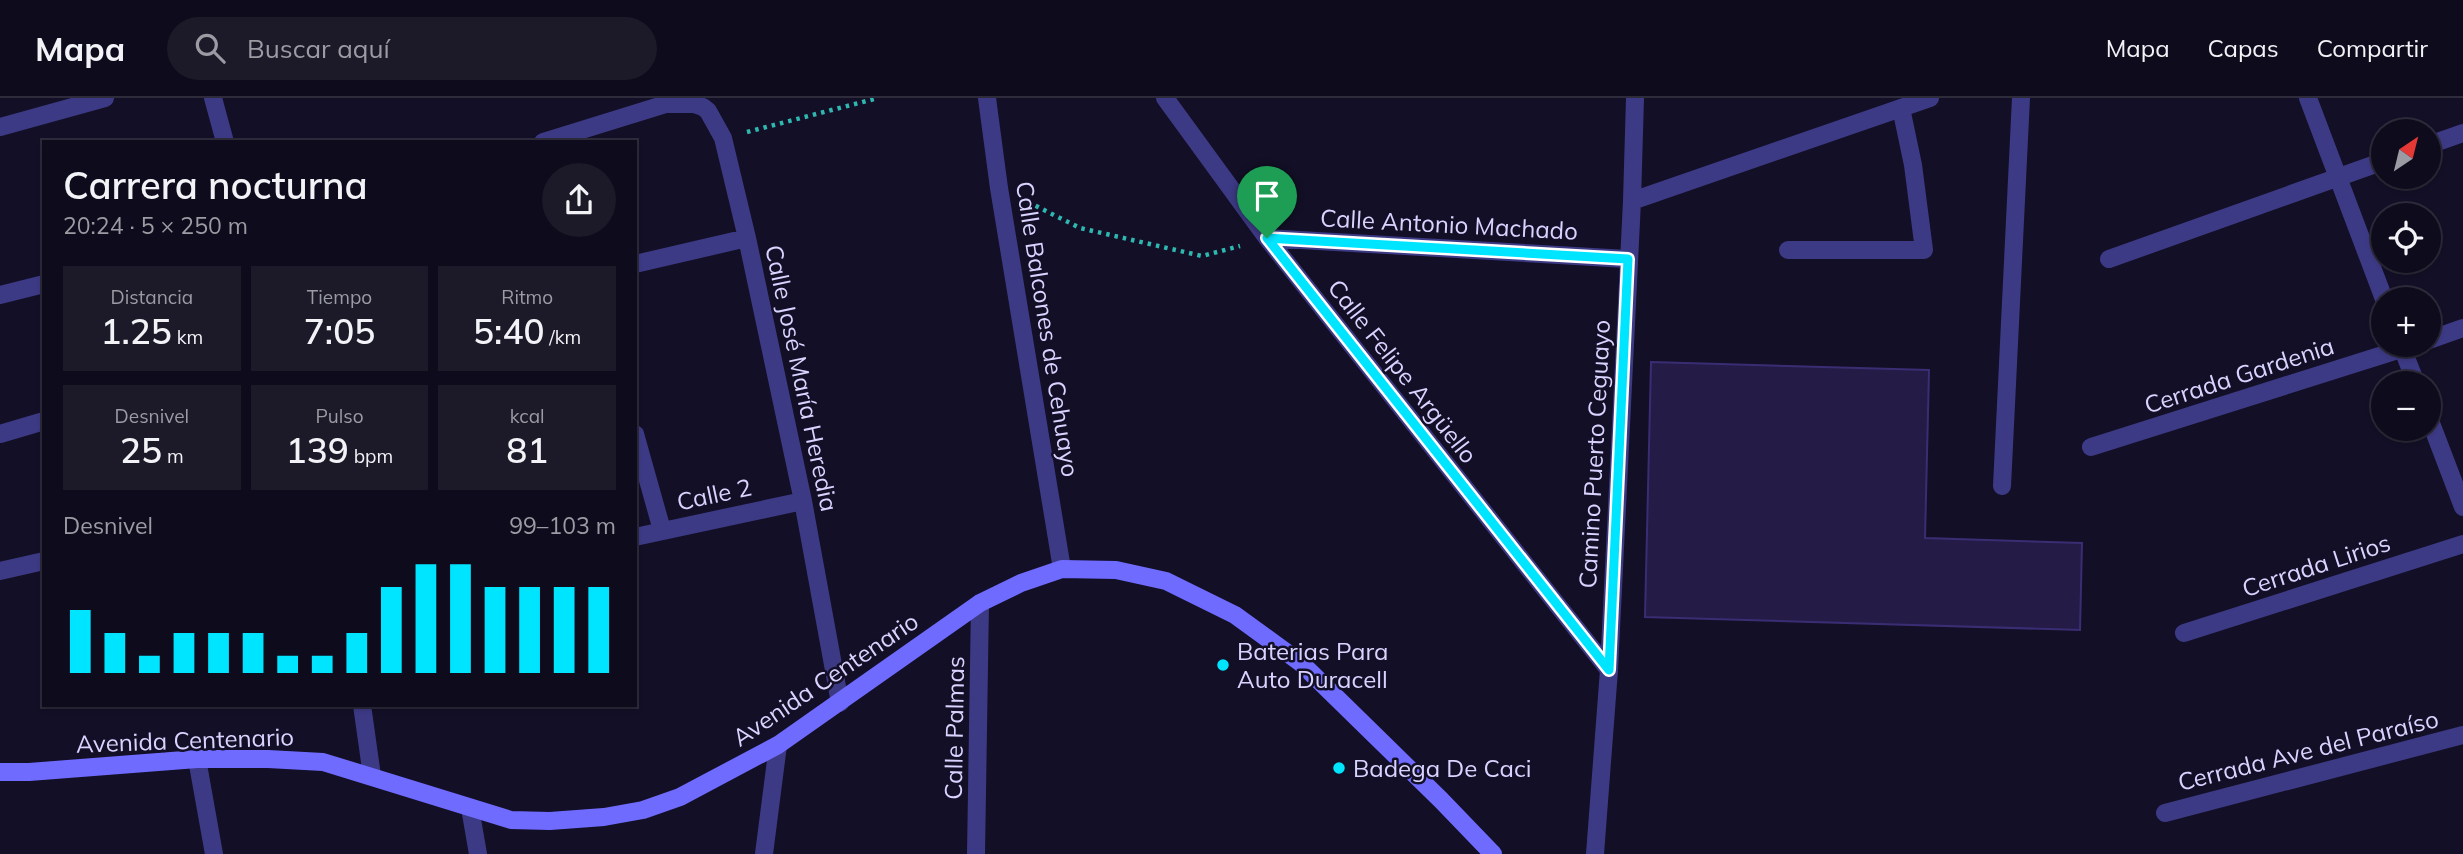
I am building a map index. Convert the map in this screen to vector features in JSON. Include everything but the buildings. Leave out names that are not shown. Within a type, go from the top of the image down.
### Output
[{"type":"main road","name":"Avenida Centenario","points":[[0,772],[197,759],[323,762],[373,775],[511,820],[550,821],[604,817],[643,810],[680,797],[778,745],[980,603],[1021,583],[1062,569],[1116,570],[1166,581],[1235,615],[1301,663],[1493,854]]},
{"type":"street","points":[[0,127],[105,98]]},
{"type":"street","points":[[213,98],[224,140]]},
{"type":"street","name":"Calle Balcones de Cehuayo","points":[[987,98],[999,188],[1062,569]]},
{"type":"street","name":"Calle Felipe Argüello","points":[[1165,98],[1267,238],[1609,670]]},
{"type":"street","name":"Camino Puerto Ceguayo","points":[[1595,854],[1609,670],[1632,201],[1634,98]]},
{"type":"street","points":[[1632,201],[1930,98]]},
{"type":"street","points":[[2002,486],[2021,98]]},
{"type":"street","points":[[2308,98],[2379,287]]},
{"type":"street","points":[[549,140],[665,101]]},
{"type":"street","name":"Calle José María Heredia","points":[[665,101],[703,107],[723,138],[803,501],[840,703]]},
{"type":"street","points":[[1788,250],[1924,250],[1913,165],[1901,108]]},
{"type":"street","points":[[2441,141],[2463,133]]},
{"type":"street","points":[[2109,259],[2371,166]]},
{"type":"street","points":[[637,264],[747,238]]},
{"type":"street","name":"Calle Antonio Machado","points":[[1267,238],[1628,259]]},
{"type":"street","points":[[0,295],[42,284]]},
{"type":"street","points":[[2441,336],[2463,328]]},
{"type":"street","name":"Cerrada Gardenia","points":[[2091,447],[2372,357]]},
{"type":"street","points":[[0,434],[42,422]]},
{"type":"street","points":[[637,441],[662,530]]},
{"type":"street","points":[[2438,441],[2463,507]]},
{"type":"street","name":"Calle 2","points":[[637,536],[803,501]]},
{"type":"street","name":"Cerrada Lirios","points":[[2185,633],[2463,544]]},
{"type":"street","points":[[0,572],[42,562]]},
{"type":"street","name":"Calle Palmas","points":[[976,854],[980,603]]},
{"type":"street","points":[[362,707],[373,775]]},
{"type":"street","name":"Cerrada Ave del Paraíso","points":[[2165,813],[2463,736]]},
{"type":"street","points":[[764,854],[778,745]]},
{"type":"street","points":[[197,759],[214,854]]},
{"type":"street","points":[[470,808],[478,854]]},
{"type":"path","points":[[723,138],[878,98]]},
{"type":"path","points":[[999,188],[1080,228],[1202,256],[1267,238]]},
{"type":"place","name":"Baterias Para Auto Duracell","points":[[1223,665]]},
{"type":"place","name":"Badega De Caci","points":[[1339,768]]},
{"type":"route","points":[[1267,238],[1628,259],[1609,670],[1552,598],[1267,238]]}]
